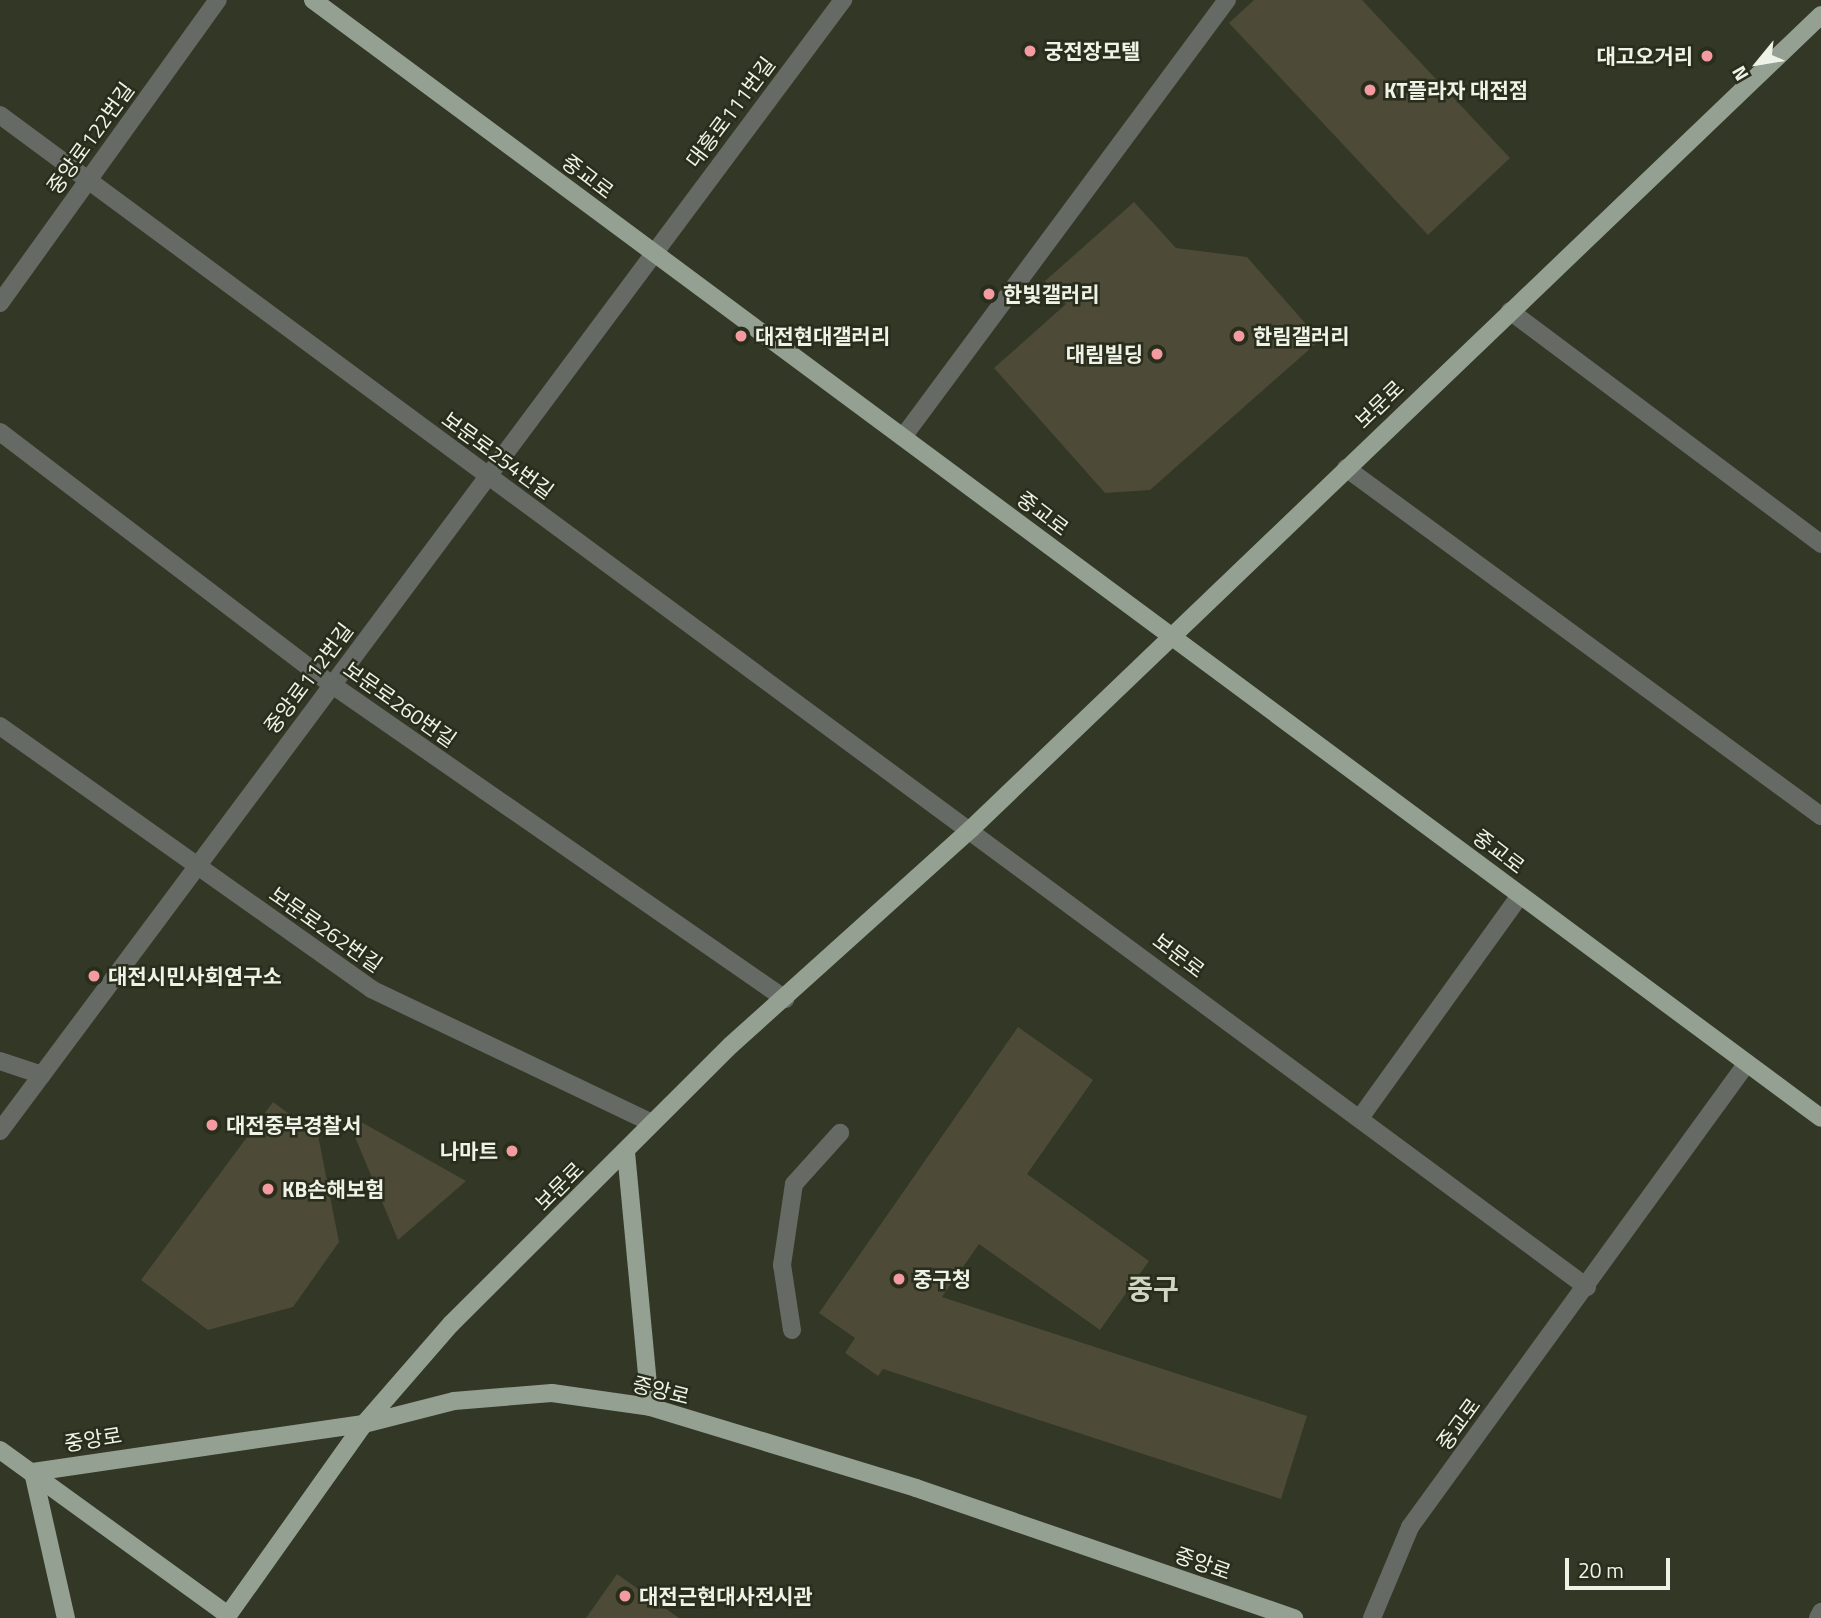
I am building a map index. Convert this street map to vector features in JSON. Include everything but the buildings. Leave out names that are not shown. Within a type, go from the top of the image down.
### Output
[{"type":"main road","name":"중교로","points":[[313,0],[1821,1118]]},
{"type":"main road","name":"보문로","points":[[227,1617],[364,1424],[451,1324],[626,1152],[652,1123],[971,829],[1821,15]]},
{"type":"main road","points":[[626,1152],[650,1407]]},
{"type":"main road","name":"중앙로","points":[[33,1472],[364,1424],[454,1401],[552,1393],[650,1407],[916,1488],[1294,1618]]},
{"type":"main road","points":[[0,1450],[227,1617]]},
{"type":"main road","points":[[33,1472],[66,1618]]},
{"type":"street","name":"중앙로122번길","points":[[0,303],[218,0]]},
{"type":"street","name":"대흥로111번길","points":[[653,252],[843,0]]},
{"type":"street","points":[[903,438],[1227,0]]},
{"type":"street","name":"보문로254번길","points":[[0,115],[486,475],[971,829]]},
{"type":"street","name":"중앙로112번길","points":[[0,1131],[653,252]]},
{"type":"street","points":[[1510,311],[1821,544]]},
{"type":"street","name":"보문로260번길","points":[[0,432],[331,684],[785,999]]},
{"type":"street","points":[[1346,468],[1821,816]]},
{"type":"street","name":"보문로262번길","points":[[0,726],[371,989],[652,1123]]},
{"type":"street","name":"보문로","points":[[971,829],[1587,1287]]},
{"type":"street","points":[[1360,1118],[1520,895]]},
{"type":"street","points":[[0,1061],[41,1075]]},
{"type":"street","name":"중교로","points":[[1372,1618],[1410,1527],[1587,1287],[1747,1063]]},
{"type":"street","points":[[792,1330],[782,1265],[794,1184],[840,1133]]},
{"type":"street","points":[[1818,1618],[1821,1612]]},
{"type":"place","name":"궁전장모텔","points":[[1030,51]]},
{"type":"place","name":"대고오거리","points":[[1707,56]]},
{"type":"place","name":"KT플라자 대전점","points":[[1370,90]]},
{"type":"place","name":"한빛갤러리","points":[[989,294]]},
{"type":"place","name":"대전현대갤러리","points":[[741,336]]},
{"type":"place","name":"한림갤러리","points":[[1239,336]]},
{"type":"place","name":"대림빌딩","points":[[1157,354]]},
{"type":"place","name":"대전시민사회연구소","points":[[94,976]]},
{"type":"place","name":"대전중부경찰서","points":[[212,1125]]},
{"type":"place","name":"나마트","points":[[512,1151]]},
{"type":"place","name":"KB손해보험","points":[[268,1189]]},
{"type":"place","name":"중구청","points":[[899,1279]]},
{"type":"place","name":"대전근현대사전시관","points":[[625,1596]]},
{"type":"district","name":"중구","points":[[1153,1289]]}]
